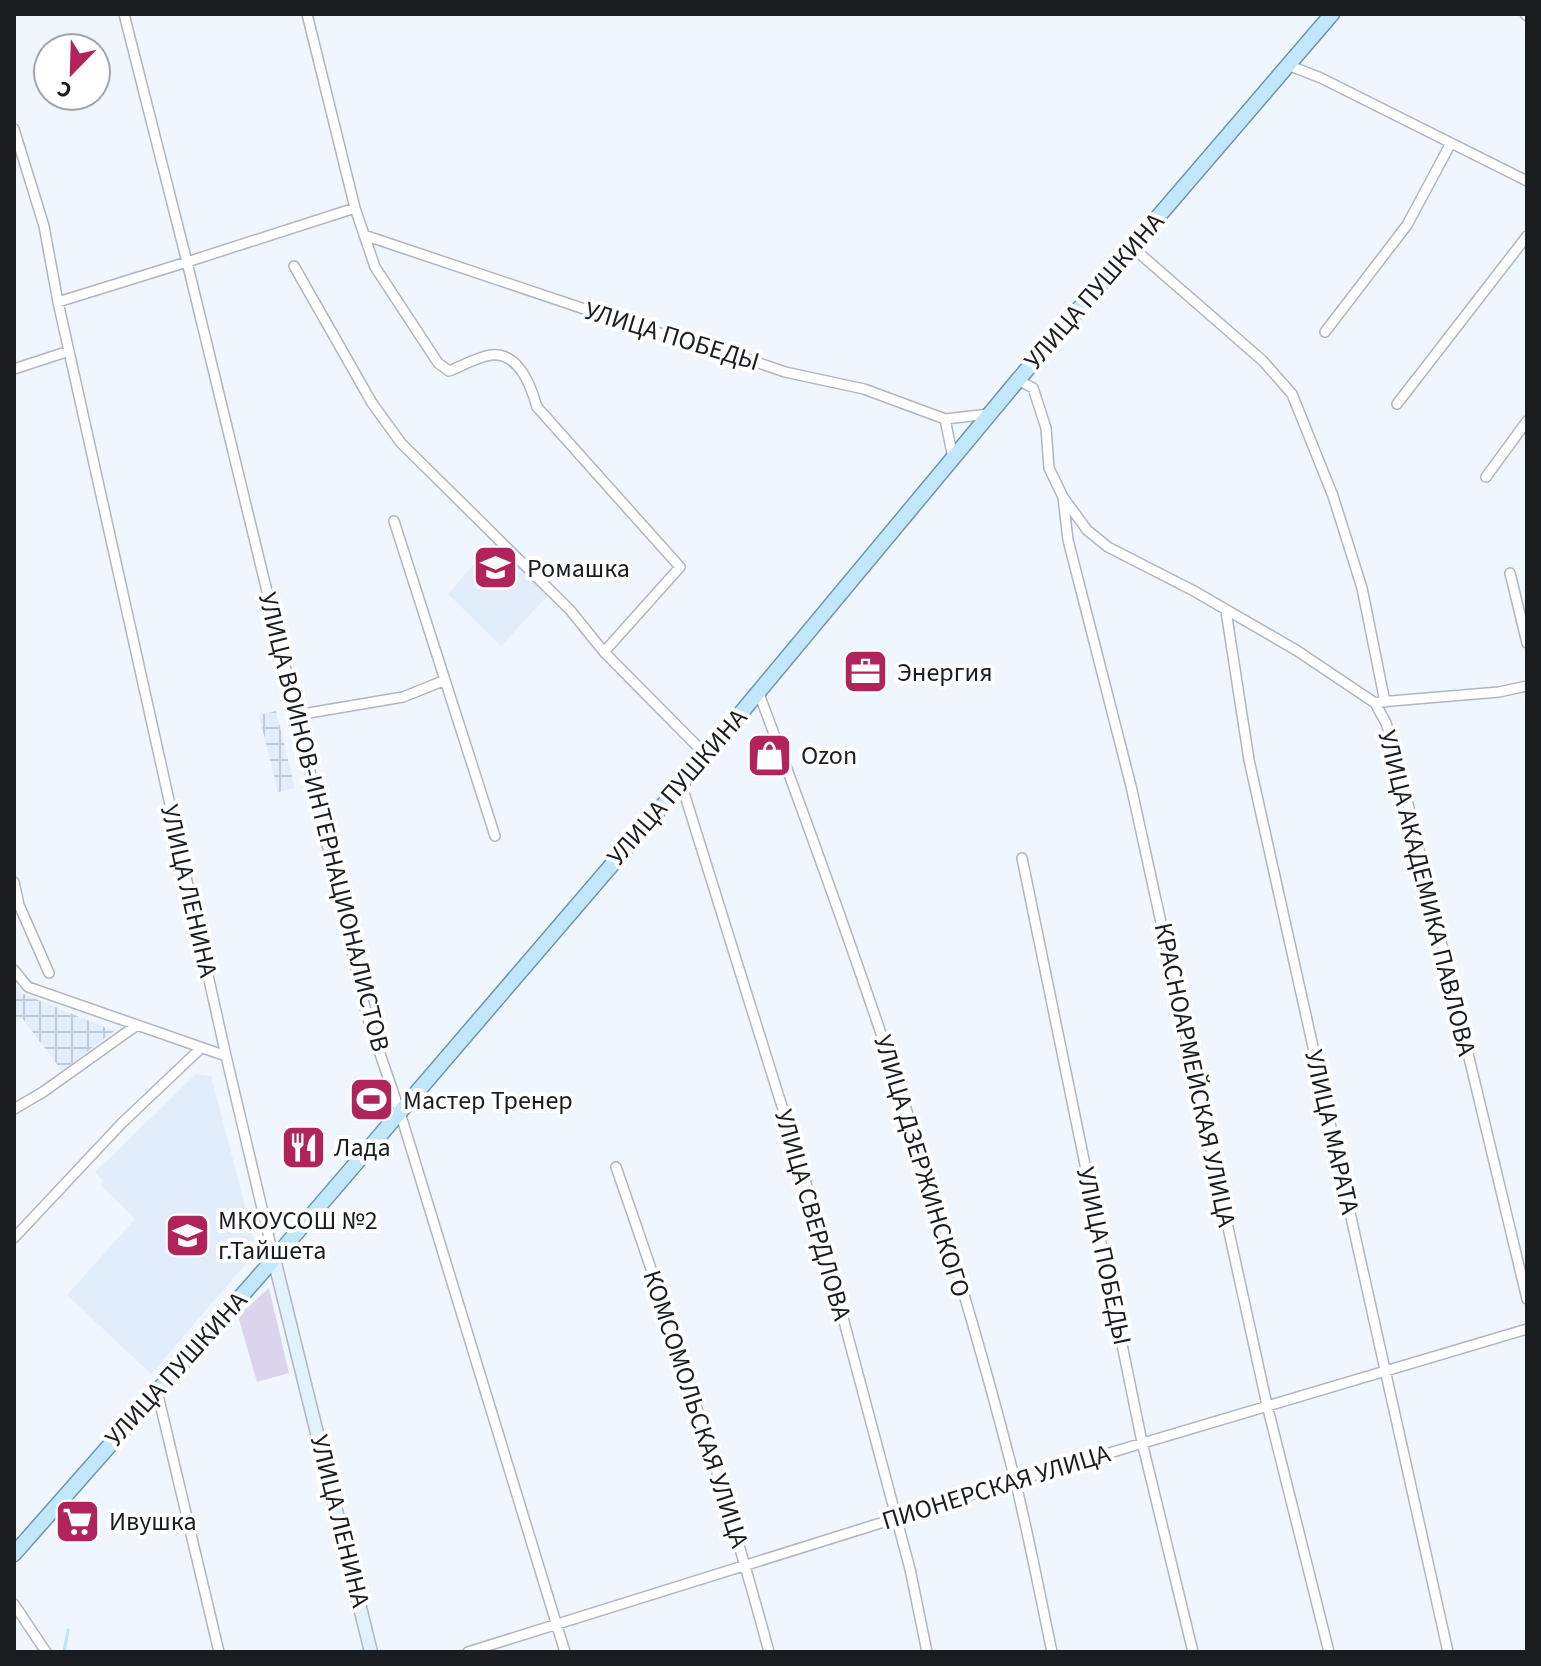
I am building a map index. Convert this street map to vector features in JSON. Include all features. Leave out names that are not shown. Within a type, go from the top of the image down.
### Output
[{"type":"main road","name":"УЛИЦА ПУШКИНА","points":[[14,1554],[274,1259],[399,1109],[706,755],[989,414],[1332,14]]},
{"type":"main road","name":"УЛИЦА ЛЕНИНА","points":[[274,1259],[371,1652]]},
{"type":"street","name":"УЛИЦА ВОИНОВ-ИНТЕРНАЦИОНАЛИСТОВ","points":[[124,14],[297,715],[367,1016],[399,1109],[565,1652]]},
{"type":"street","points":[[307,14],[355,208],[375,267],[438,363],[449,371],[494,355],[511,361],[530,381],[537,407],[680,567],[604,652]]},
{"type":"street","points":[[1288,65],[1321,78],[1527,181]]},
{"type":"street","name":"УЛИЦА ЛЕНИНА","points":[[14,129],[44,226],[58,302],[274,1259]]},
{"type":"street","points":[[1325,332],[1407,225],[1451,143]]},
{"type":"street","points":[[58,302],[355,208]]},
{"type":"street","name":"УЛИЦА ПОБЕДЫ","points":[[364,235],[635,326],[785,372],[864,389],[945,419]]},
{"type":"street","points":[[1397,404],[1527,236]]},
{"type":"street","points":[[1132,247],[1263,361],[1292,394],[1333,496],[1362,588],[1380,702],[1499,692],[1527,686]]},
{"type":"street","points":[[294,266],[372,403],[401,443],[570,610],[604,652],[706,755]]},
{"type":"street","points":[[14,369],[69,351]]},
{"type":"street","name":"УЛИЦА АКАДЕМИКА ПАВЛОВА","points":[[1018,380],[1033,388],[1046,428],[1049,468],[1063,497],[1087,530],[1108,547],[1194,591],[1380,702],[1396,754],[1527,1299]]},
{"type":"street","points":[[953,458],[945,419],[989,414]]},
{"type":"street","points":[[1486,477],[1527,421]]},
{"type":"street","name":"КРАСНОАРМЕЙСКАЯ УЛИЦА","points":[[1063,497],[1068,540],[1131,786],[1267,1405],[1329,1652]]},
{"type":"street","points":[[394,521],[495,836]]},
{"type":"street","points":[[1510,573],[1527,643]]},
{"type":"street","name":"УЛИЦА МАРАТА","points":[[1226,611],[1249,760],[1448,1652]]},
{"type":"street","points":[[297,715],[403,697],[443,681]]},
{"type":"street","name":"УЛИЦА ДЗЕРЖИНСКОГО","points":[[758,691],[846,926],[938,1206],[1015,1481],[1052,1652]]},
{"type":"street","name":"УЛИЦА СВЕРДЛОВА","points":[[681,783],[814,1209],[910,1569],[927,1652]]},
{"type":"street","name":"УЛИЦА ПОБЕДЫ","points":[[1022,858],[1142,1442],[1193,1652]]},
{"type":"street","points":[[14,882],[17,908],[49,973]]},
{"type":"street","points":[[14,970],[28,987],[226,1056]]},
{"type":"street","points":[[14,1109],[137,1025]]},
{"type":"street","points":[[14,1238],[121,1124],[201,1048]]},
{"type":"street","name":"КОМСОМОЛЬСКАЯ УЛИЦА","points":[[616,1167],[679,1347],[769,1652]]},
{"type":"street","name":"ПИОНЕРСКАЯ УЛИЦА","points":[[468,1652],[896,1517],[1527,1329]]},
{"type":"street","points":[[157,1389],[219,1652]]},
{"type":"street","points":[[14,1604],[46,1652]]},
{"type":"shaded area","name":"Ромашка","points":[[493,542],[549,594],[501,646],[448,594]]},
{"type":"shaded area","points":[[276,711],[295,788],[278,792],[259,715]]},
{"type":"shaded area","points":[[14,983],[21,993],[114,1031],[62,1071],[22,1018],[14,1025]]},
{"type":"shaded area","name":"МКОУСОШ №2 г.Тайшета","points":[[196,1074],[211,1076],[257,1251],[151,1374],[67,1295],[135,1219],[100,1185],[103,1181],[95,1172]]},
{"type":"shaded area","points":[[269,1288],[289,1373],[257,1382],[238,1316]]},
{"type":"waterway","points":[[64,1652],[68,1630]]},
{"type":"place","name":"Ромашка","points":[[496,568]]},
{"type":"place","name":"Энергия","points":[[866,672]]},
{"type":"place","name":"Ozon","points":[[770,755]]},
{"type":"place","name":"Мастер Тренер","points":[[372,1100]]},
{"type":"place","name":"Лада","points":[[303,1147]]},
{"type":"place","name":"МКОУСОШ №2 г.Тайшета","points":[[187,1235]]},
{"type":"place","name":"Ивушка","points":[[78,1521]]}]
